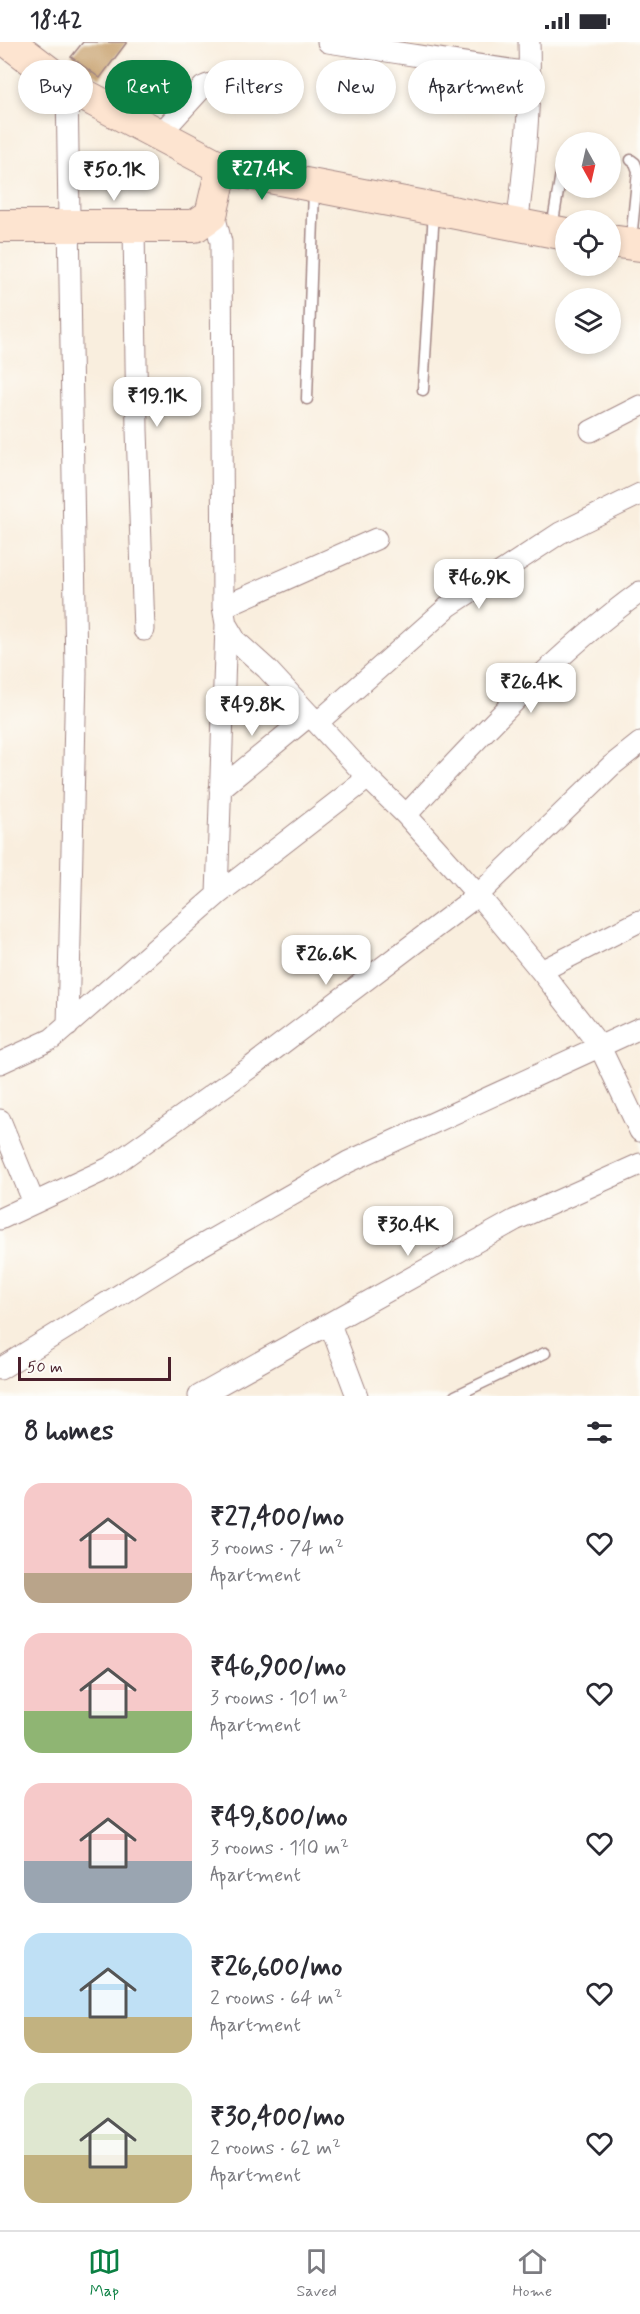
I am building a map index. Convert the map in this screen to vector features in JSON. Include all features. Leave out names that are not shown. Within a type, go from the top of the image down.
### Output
[{"type":"street","points":[[9,42],[33,60]]},
{"type":"street","points":[[328,42],[445,60]]},
{"type":"street","points":[[529,42],[530,60]]},
{"type":"street","points":[[160,134],[204,86]]},
{"type":"street","points":[[93,99],[222,168],[555,232]]},
{"type":"street","points":[[67,114],[76,673],[68,1026]]},
{"type":"street","points":[[517,226],[527,150],[528,114]]},
{"type":"street","points":[[0,226],[195,226],[211,215],[222,168]]},
{"type":"street","points":[[211,215],[216,222],[221,242],[224,615],[217,895]]},
{"type":"street","points":[[134,227],[137,429],[144,630]]},
{"type":"street","points":[[591,431],[640,406]]},
{"type":"street","points":[[220,789],[314,719],[449,606],[560,533],[640,494]]},
{"type":"street","points":[[224,615],[376,539]]},
{"type":"street","points":[[406,815],[478,738],[560,659],[640,592]]},
{"type":"street","points":[[224,615],[236,641],[267,669],[406,815],[478,895],[541,971],[599,1045],[640,1131]]},
{"type":"street","points":[[0,1219],[109,1168],[251,1067],[478,895],[611,766],[640,743]]},
{"type":"street","points":[[0,1063],[52,1040],[217,895],[368,777]]},
{"type":"street","points":[[541,971],[640,921]]},
{"type":"street","points":[[0,1369],[176,1260],[348,1162],[640,1028]]},
{"type":"street","points":[[0,1120],[34,1203]]},
{"type":"street","points":[[199,1396],[515,1220],[640,1164]]},
{"type":"street","points":[[330,1324],[357,1396]]},
{"type":"lane","points":[[627,243],[638,171],[631,160]]},
{"type":"lane","points":[[307,399],[314,186]]},
{"type":"lane","points":[[423,390],[435,210]]},
{"type":"lane","points":[[455,1396],[545,1353]]},
{"type":"building","points":[[83,42],[127,42],[114,60],[105,60],[105,71],[100,78],[93,73],[93,60],[75,60],[71,57]]}]
